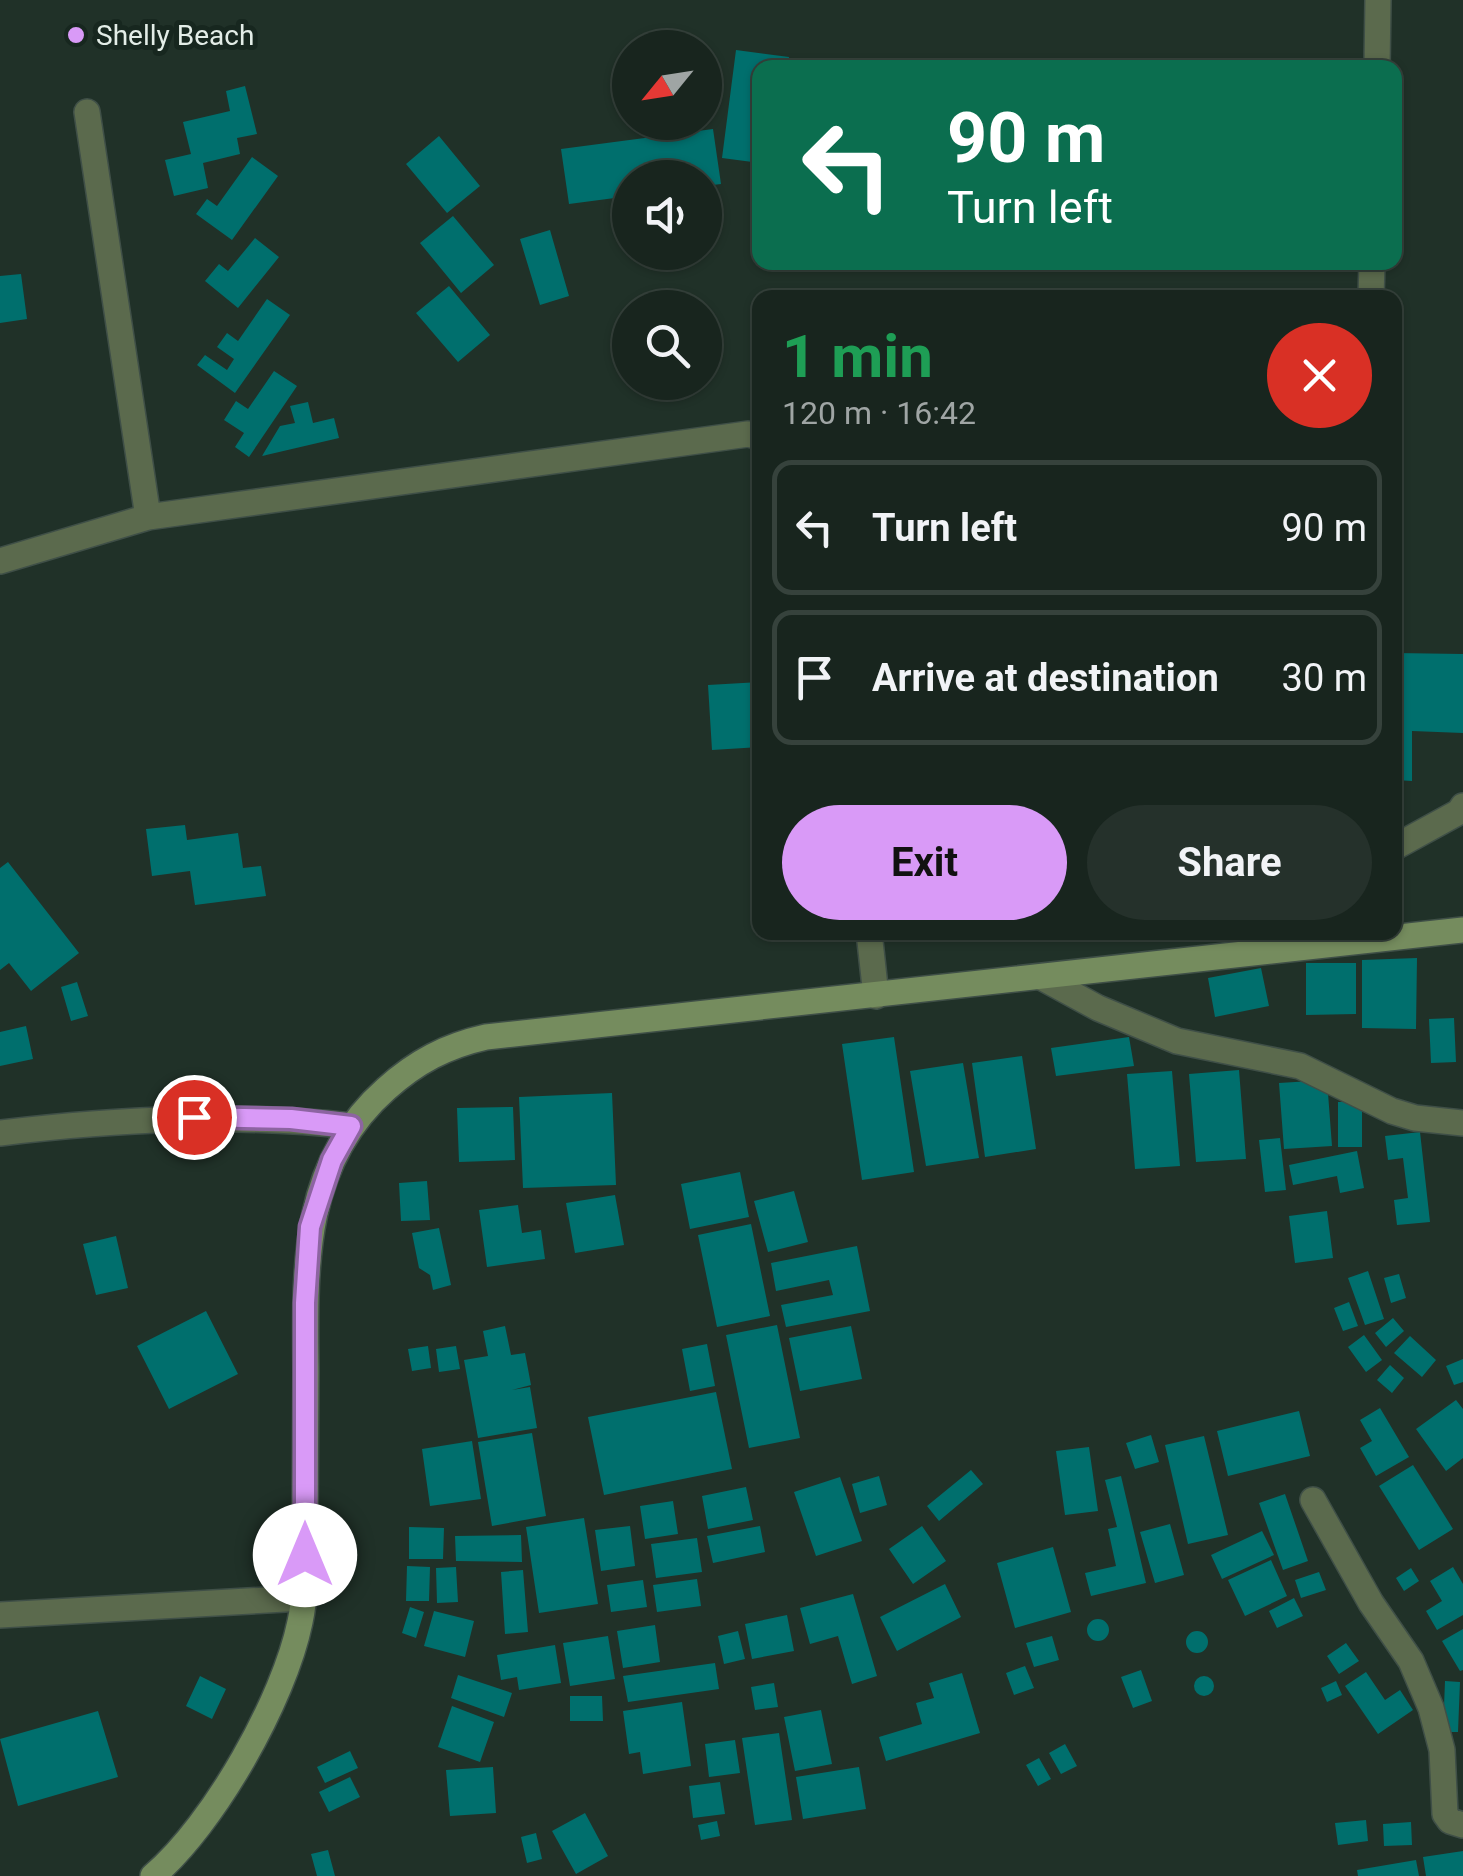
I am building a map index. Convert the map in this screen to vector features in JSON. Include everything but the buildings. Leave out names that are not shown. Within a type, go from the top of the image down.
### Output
[{"type":"street","points":[[1377,60],[1378,0]]},
{"type":"street","points":[[87,112],[148,518]]},
{"type":"street","points":[[0,561],[148,518],[752,435]]},
{"type":"street","points":[[1402,844],[1463,806]]},
{"type":"street","points":[[1402,938],[1463,930]]},
{"type":"street","points":[[870,940],[876,996]]},
{"type":"street","points":[[154,1876],[202,1824],[242,1761],[265,1716],[300,1624],[305,1303],[310,1227],[332,1160],[351,1126],[401,1076],[422,1060],[465,1042],[1041,977],[1316,940]]},
{"type":"street","points":[[1348,940],[1382,940]]},
{"type":"street","points":[[1041,977],[1098,1008],[1177,1042],[1300,1066],[1392,1111],[1415,1118],[1463,1123]]},
{"type":"street","points":[[0,1132],[98,1121],[194,1117],[291,1119],[351,1126]]},
{"type":"street","points":[[1314,1500],[1410,1661],[1442,1750],[1445,1814],[1450,1821],[1463,1825]]},
{"type":"street","points":[[0,1615],[303,1598]]},
{"type":"place","name":"Shelly Beach","points":[[76,35]]},
{"type":"route","points":[[194,1117],[291,1119],[351,1126],[332,1160],[310,1227],[305,1303],[305,1555]]}]
